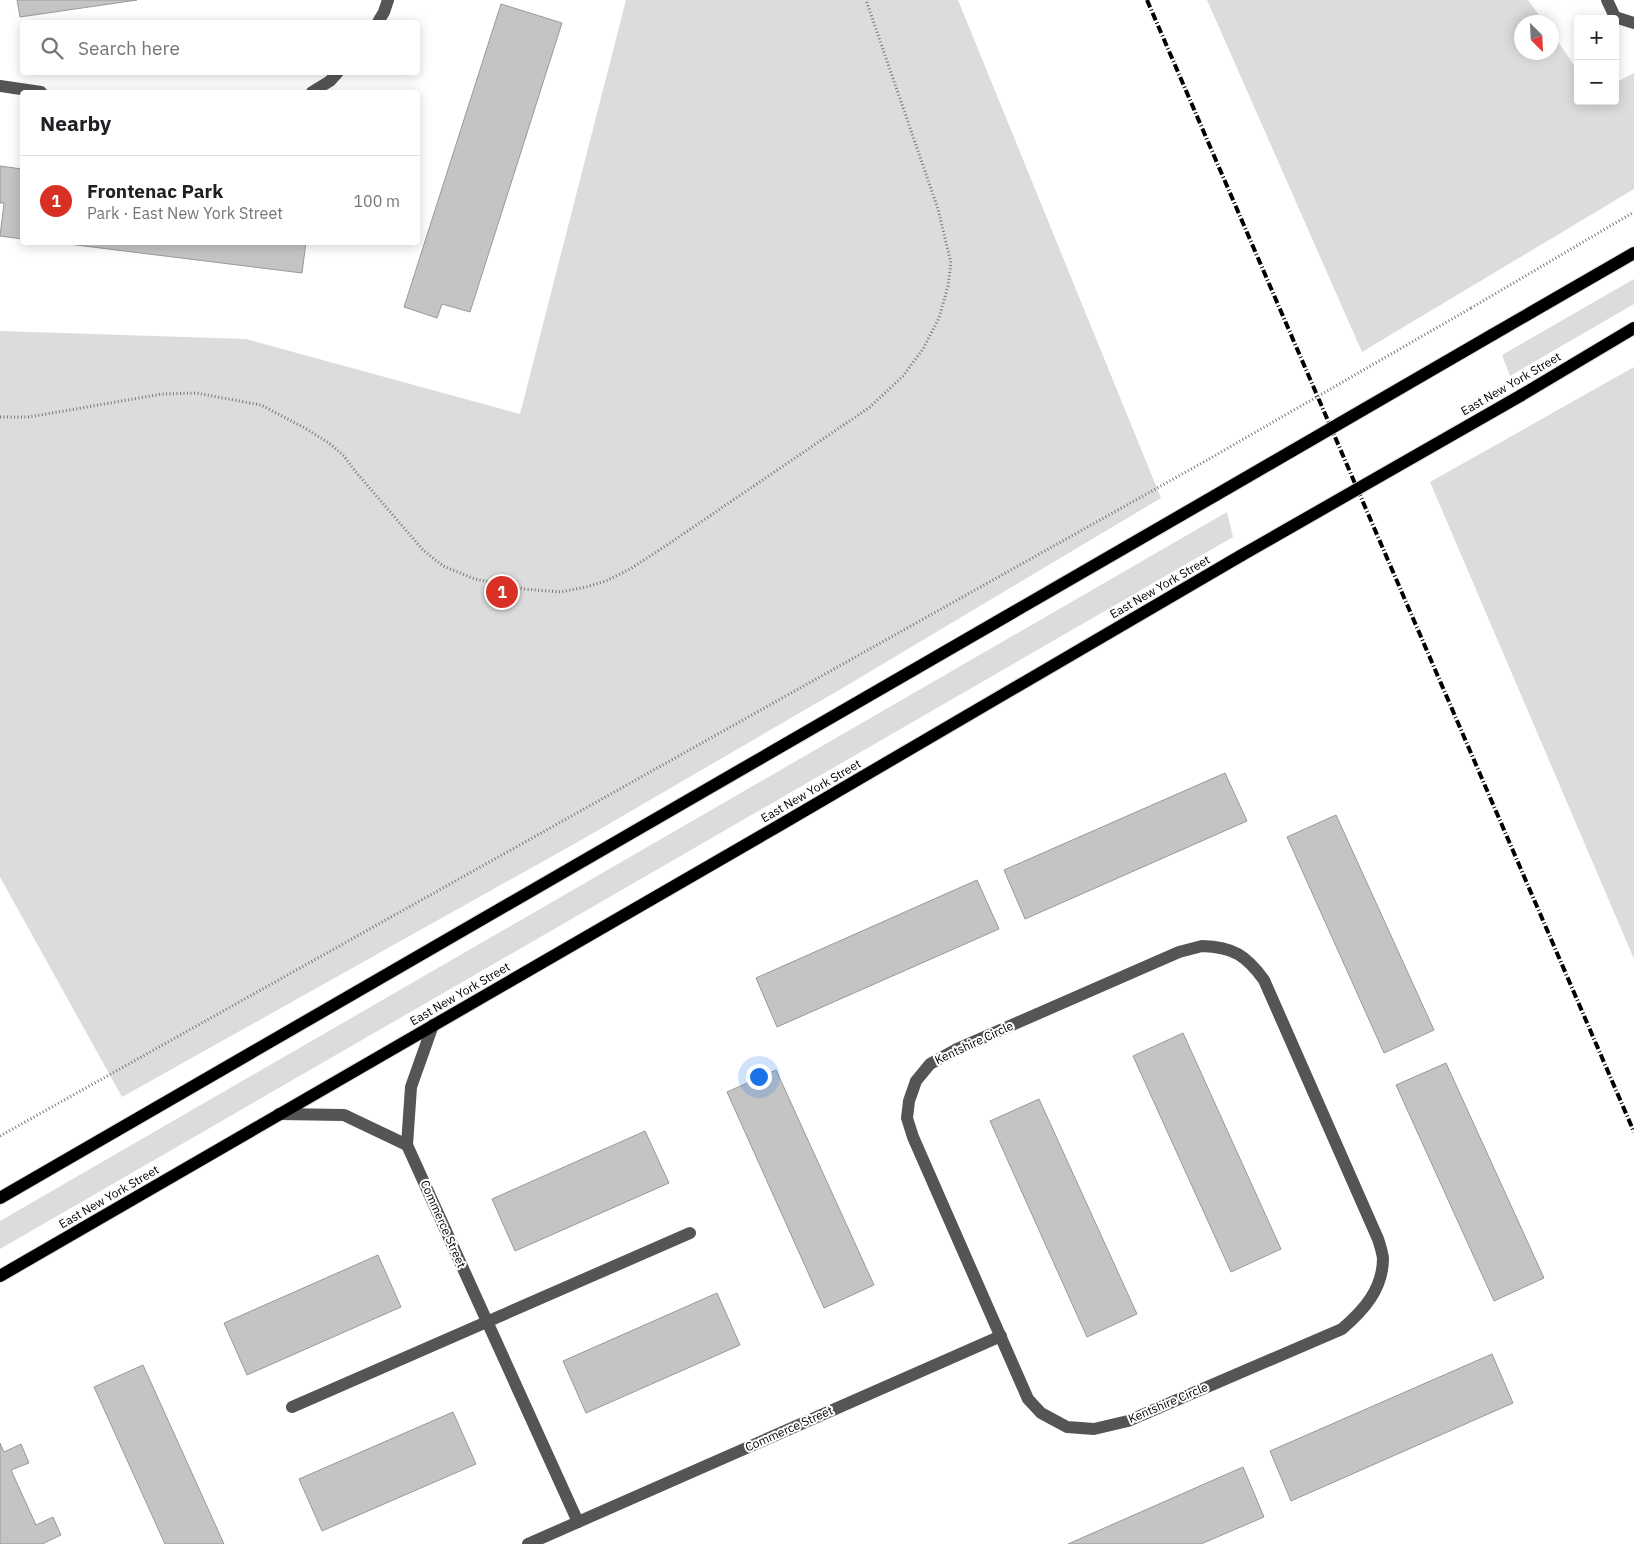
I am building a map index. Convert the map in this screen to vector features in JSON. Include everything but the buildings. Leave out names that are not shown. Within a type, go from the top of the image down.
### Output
[{"type":"main road","points":[[0,1198],[1634,253]]},
{"type":"main road","name":"East New York Street","points":[[0,1276],[789,820],[1242,555],[1520,396],[1634,328]]},
{"type":"street","points":[[379,20],[388,0]]},
{"type":"street","points":[[1607,0],[1615,17],[1634,22]]},
{"type":"street","points":[[315,90],[330,81],[335,75]]},
{"type":"street","points":[[0,86],[27,90]]},
{"type":"street","name":"Kentshire Circle","points":[[1202,946],[1222,947],[1242,956],[1254,966],[1264,980],[1378,1239],[1383,1258],[1379,1281],[1370,1301],[1342,1329],[1128,1421],[1094,1429],[1066,1427],[1041,1413],[1028,1399],[1001,1336],[913,1137],[907,1118],[909,1101],[916,1081],[930,1064],[958,1049],[1180,952],[1202,946]]},
{"type":"street","name":"Commerce Street","points":[[433,1025],[411,1087],[407,1146],[578,1522]]},
{"type":"street","points":[[279,1114],[344,1115],[407,1146]]},
{"type":"street","points":[[292,1407],[690,1233]]},
{"type":"street","name":"Commerce Street","points":[[528,1544],[1001,1336]]},
{"type":"path","points":[[0,417],[29,417],[162,394],[196,393],[261,404],[310,431],[329,443],[344,456],[355,472],[423,550],[443,566],[475,579],[524,589],[561,592],[606,581],[630,569],[668,545],[870,407],[903,376],[923,349],[939,318],[948,286],[951,263],[947,241],[866,0]]},
{"type":"path","points":[[0,1136],[1210,459],[1634,212]]},
{"type":"shaded area","points":[[626,0],[958,0],[1161,498],[846,686],[583,839],[122,1097],[0,877],[0,331],[246,339],[520,414]]},
{"type":"shaded area","points":[[1207,0],[1528,0],[1539,15],[1514,15],[1514,60],[1559,60],[1559,43],[1574,65],[1574,105],[1619,105],[1619,81],[1634,73],[1634,189],[1362,352]]},
{"type":"shaded area","points":[[1634,279],[1634,304],[1510,376],[1502,355]]},
{"type":"shaded area","points":[[1634,367],[1634,959],[1430,482]]},
{"type":"shaded area","points":[[1227,512],[1233,537],[0,1249],[0,1221]]},
{"type":"railway","points":[[1147,0],[1634,1132]]},
{"type":"place","name":"Frontenac Park","points":[[502,592]]}]
